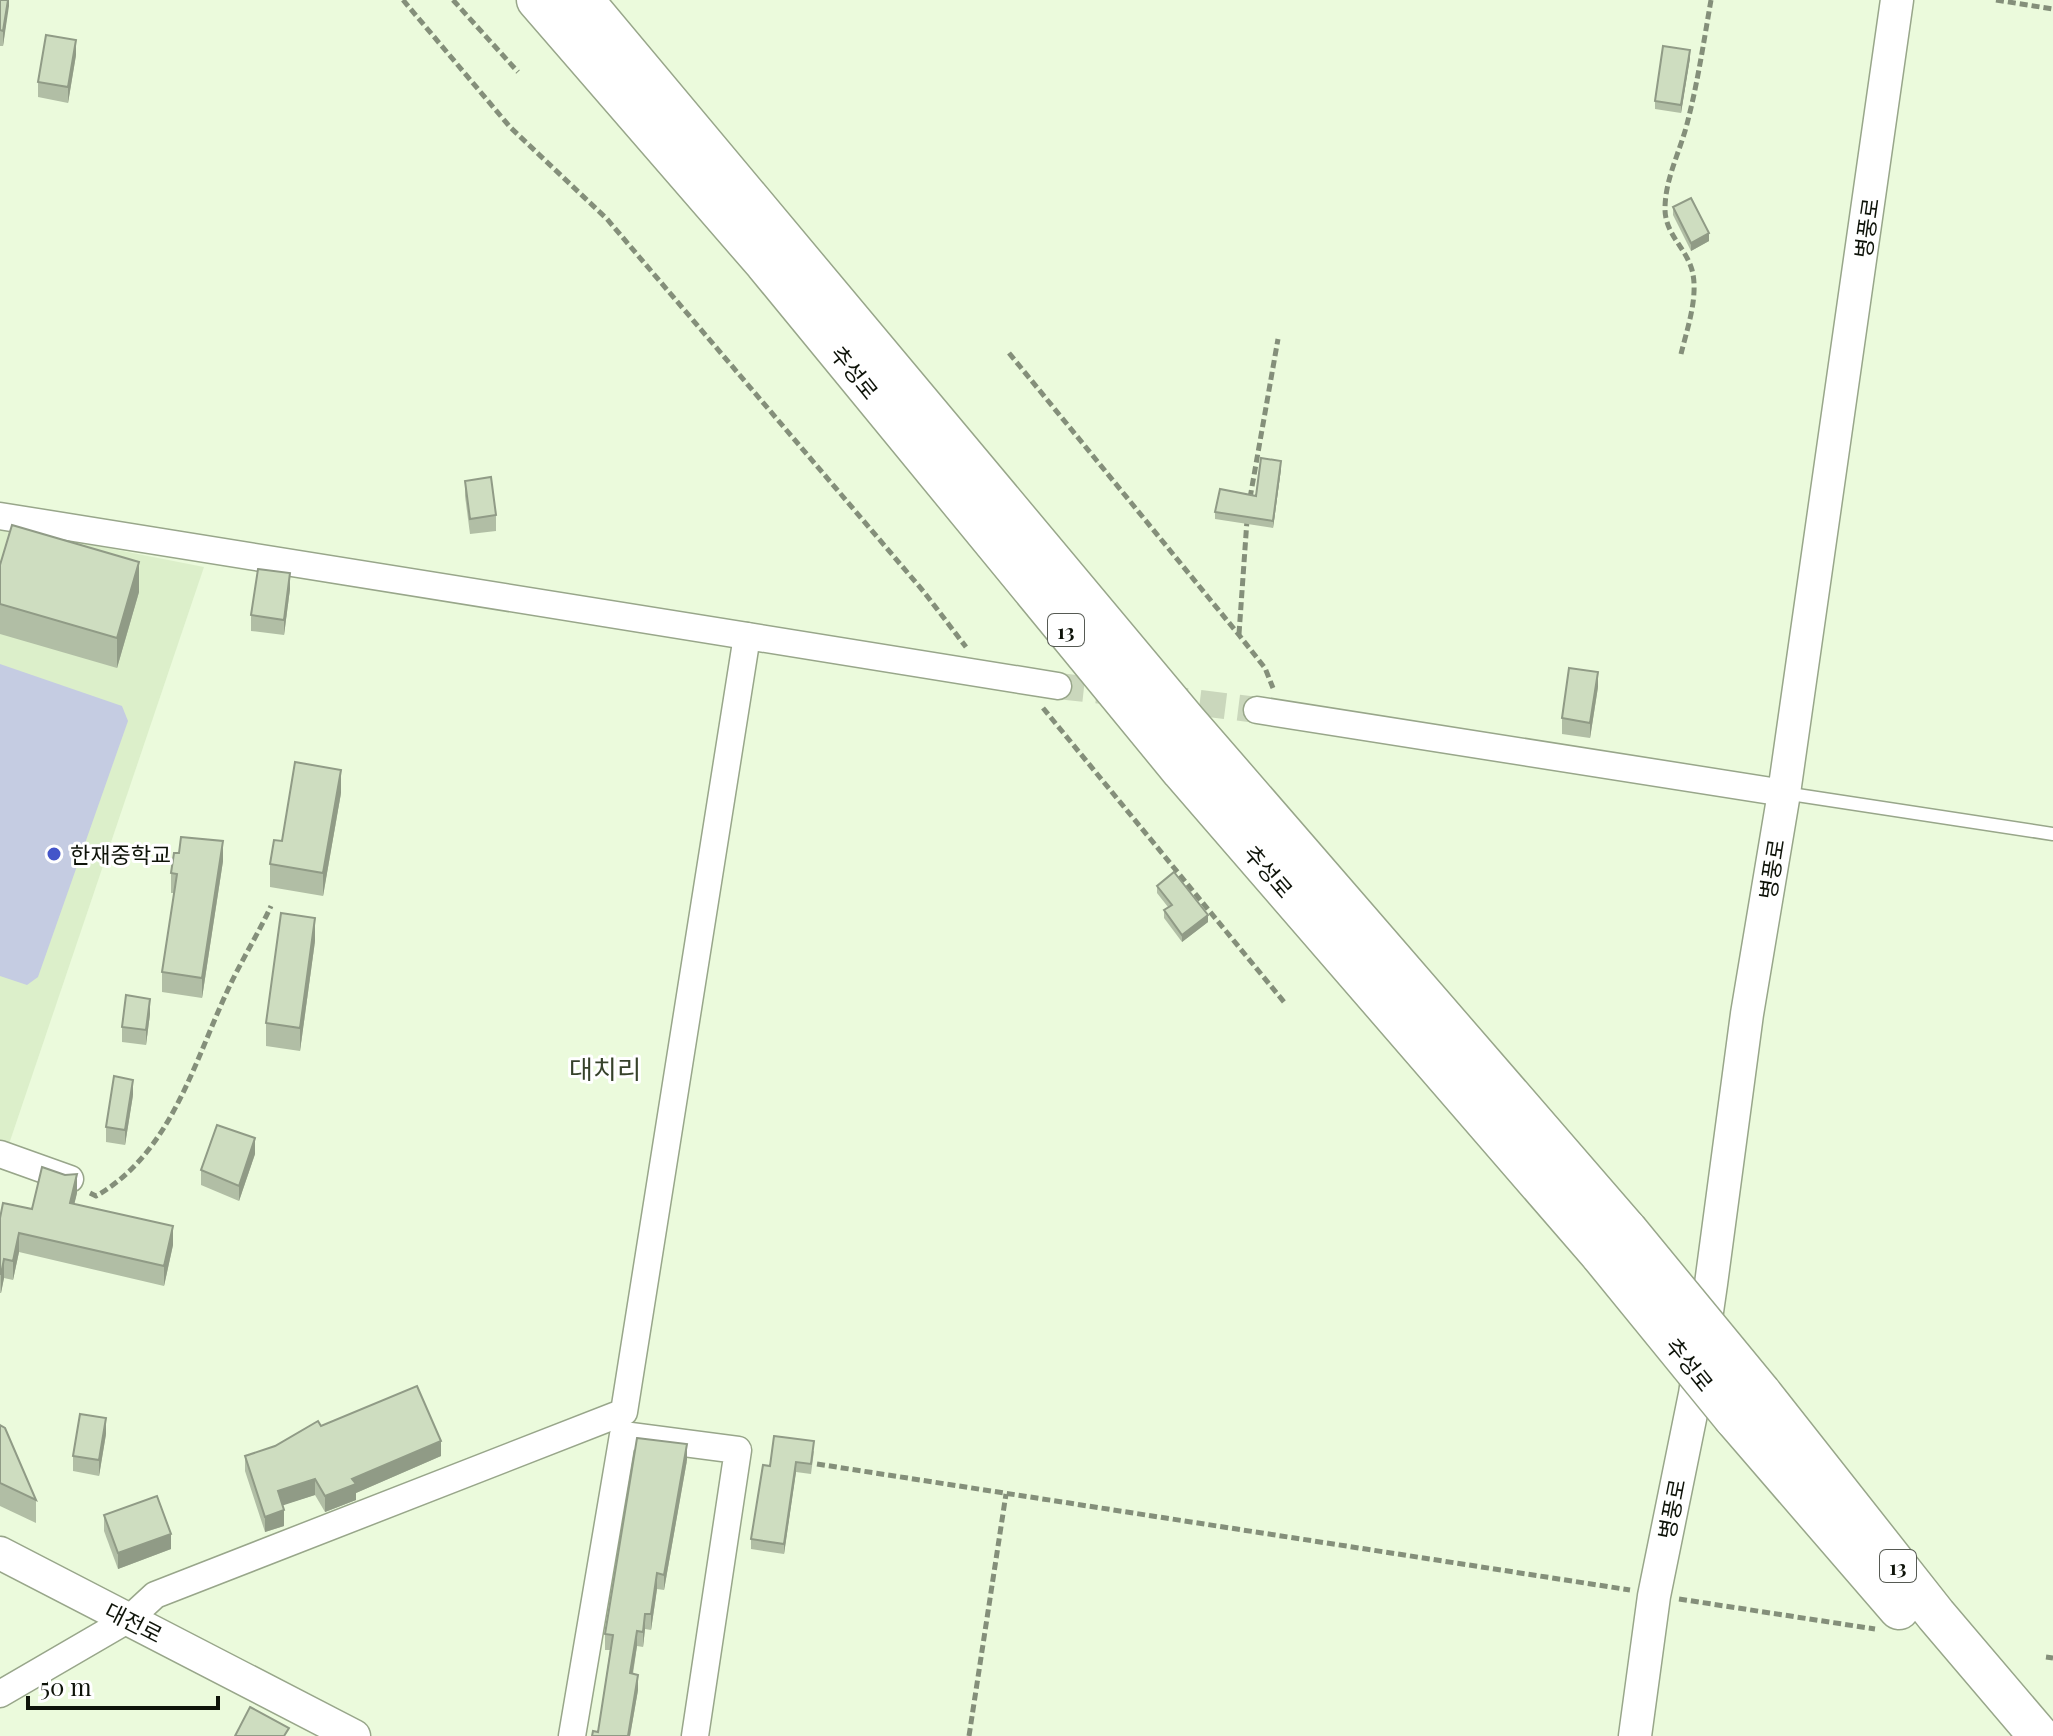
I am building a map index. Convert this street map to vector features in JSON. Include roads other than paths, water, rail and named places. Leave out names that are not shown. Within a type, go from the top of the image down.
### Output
[{"type":"main road","name":"추성로","points":[[537,0],[775,275],[1182,771],[1614,1242]]},
{"type":"main road","name":"추성로","points":[[583,0],[1176,709],[1614,1242],[1748,1406],[2008,1736]]},
{"type":"main road","name":"추성로","points":[[1748,1406],[1936,1615],[2039,1736]]},
{"type":"main road","points":[[1936,1615],[2053,1720]]},
{"type":"street","name":"병풍로","points":[[1635,1736],[1654,1596],[1695,1394],[1747,1014],[1784,793],[1897,0]]},
{"type":"street","points":[[0,516],[1058,686]]},
{"type":"street","points":[[572,1736],[747,636]]},
{"type":"street","points":[[1257,710],[1784,793]]},
{"type":"street","points":[[0,1154],[70,1179]]},
{"type":"street","points":[[0,1694],[129,1619],[155,1595],[624,1423],[738,1450],[695,1736]]},
{"type":"street","name":"대전로","points":[[0,1553],[354,1736]]},
{"type":"lane","points":[[1784,793],[2053,834]]},
{"type":"tunnel","points":[[1058,686],[1122,693]]},
{"type":"tunnel","points":[[1161,698],[1257,710]]},
{"type":"place","name":"한재중학교","points":[[54,854]]},
{"type":"district","name":"대치리","points":[[605,1068]]}]
